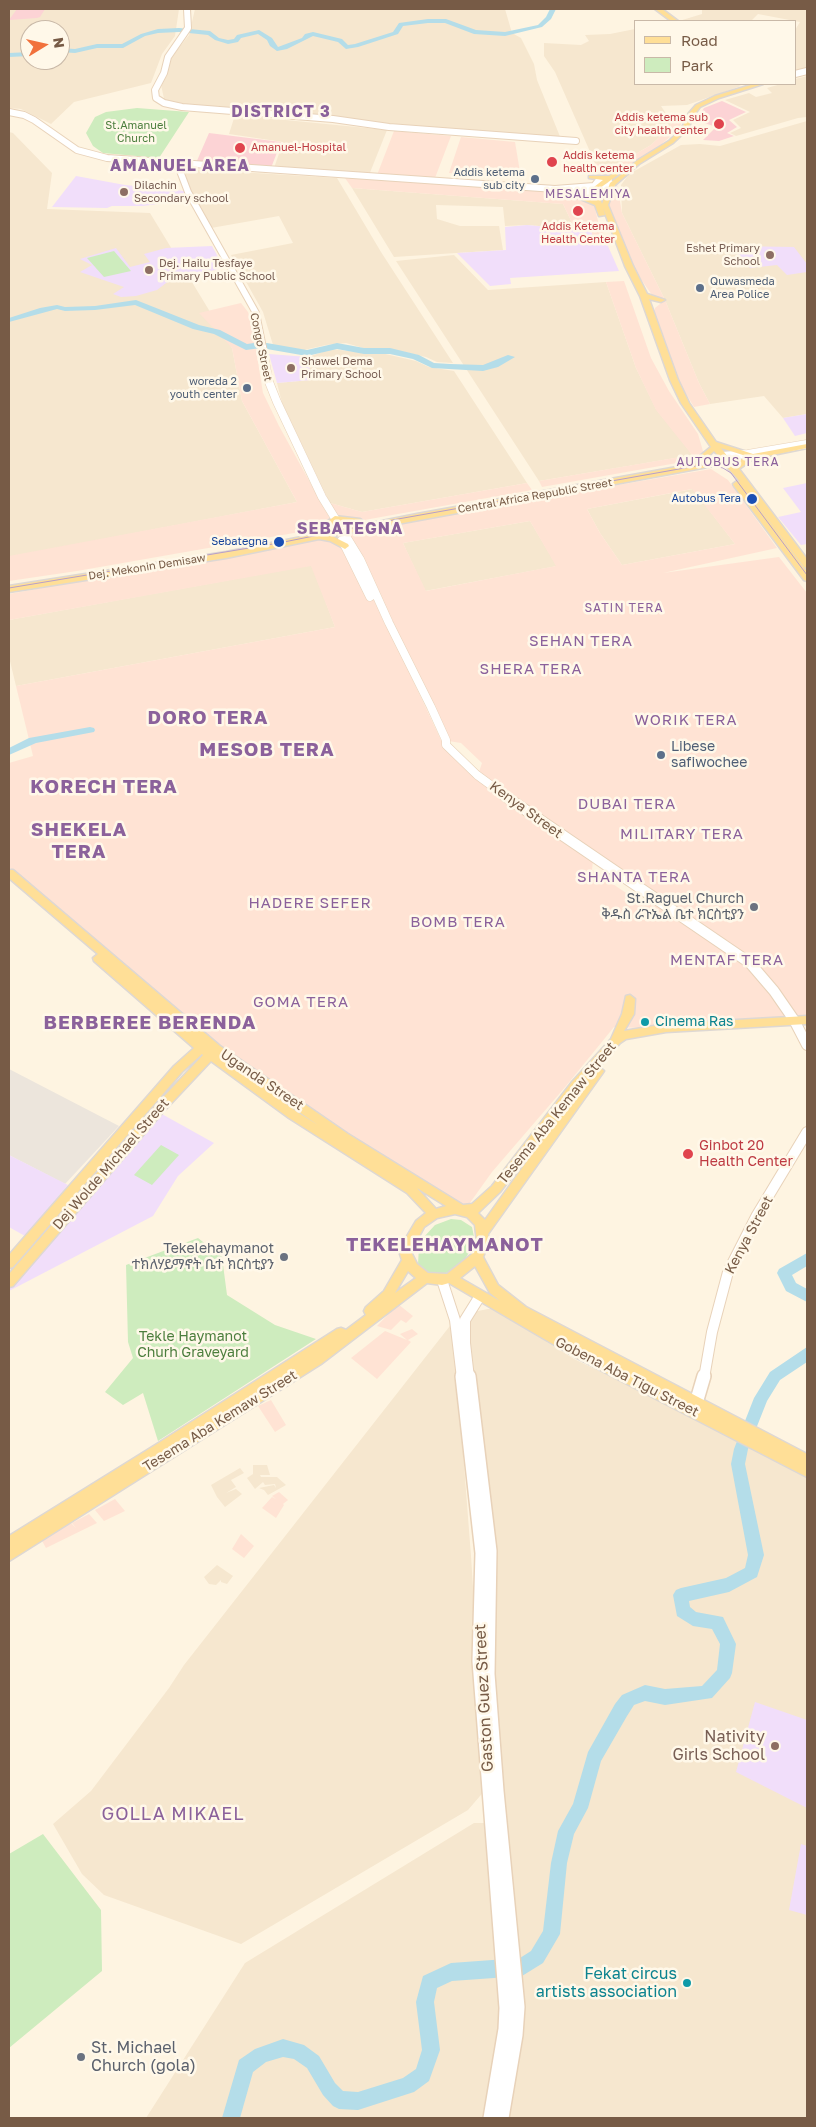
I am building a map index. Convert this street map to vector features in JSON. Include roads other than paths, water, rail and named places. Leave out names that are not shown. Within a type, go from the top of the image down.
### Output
[{"type":"main road","points":[[185,30],[164,57],[154,84],[154,99],[165,105],[257,116],[368,126],[576,141],[378,126],[333,120],[182,107],[162,102],[156,98],[155,90],[164,73],[168,57],[185,30],[189,19],[186,9]]},
{"type":"main road","points":[[658,9],[674,20]]},
{"type":"main road","points":[[595,192],[597,187],[671,142],[685,129],[692,113],[705,102],[757,85]]},
{"type":"main road","points":[[9,112],[24,115],[34,120],[68,144],[87,154],[107,158],[555,189],[587,187],[623,177],[637,163]]},
{"type":"main road","points":[[368,126],[378,126]]},
{"type":"main road","name":"Congo Street","points":[[176,163],[188,192],[252,304],[258,320],[272,391],[311,475],[349,546]]},
{"type":"main road","points":[[591,177],[610,180]]},
{"type":"main road","points":[[623,177],[628,184]]},
{"type":"main road","points":[[610,180],[601,205],[672,390],[807,578]]},
{"type":"main road","points":[[555,189],[601,205]]},
{"type":"main road","points":[[569,193],[595,192]]},
{"type":"main road","points":[[595,192],[644,296],[682,396],[721,459],[807,565]]},
{"type":"main road","points":[[644,296],[659,300],[652,304],[649,313]]},
{"type":"main road","points":[[721,459],[750,457],[807,445]]},
{"type":"main road","points":[[701,463],[807,445]]},
{"type":"main road","points":[[721,459],[747,454]]},
{"type":"main road","name":"Central Africa Republic Street","points":[[338,526],[360,525],[721,459]]},
{"type":"main road","points":[[360,525],[349,546],[319,533],[338,526],[360,525]]},
{"type":"main road","name":"Dej. Mekonin Demisaw","points":[[9,589],[208,558],[319,533],[338,526]]},
{"type":"main road","name":"Dej. Mekonin Demisaw","points":[[9,583],[319,533]]},
{"type":"main road","name":"Kenya Street","points":[[349,546],[442,744],[446,745],[477,775],[518,806],[750,963],[762,976],[794,1023],[807,1054]]},
{"type":"main road","name":"Uganda Street","points":[[9,873],[209,1048],[344,1137],[463,1210]]},
{"type":"main road","name":"Uganda Street","points":[[9,883],[140,993],[294,1115],[411,1190],[434,1214]]},
{"type":"main road","points":[[623,1038],[617,1034],[628,1014],[630,999]]},
{"type":"main road","name":"Tesema Aba Kemaw Street","points":[[463,1210],[475,1209],[496,1189],[576,1085],[623,1038],[794,1023],[807,1020]]},
{"type":"main road","points":[[794,1023],[807,1045]]},
{"type":"main road","name":"Tesema Aba Kemaw Street","points":[[483,1232],[580,1098],[582,1090],[623,1038]]},
{"type":"main road","name":"Dej Wolde Michael Street","points":[[9,1263],[209,1048]]},
{"type":"main road","name":"Kenya Street","points":[[695,1407],[705,1373],[712,1332],[728,1272],[757,1216],[807,1132]]},
{"type":"main road","name":"Dej Wolde Michael Street","points":[[9,1282],[90,1178]]},
{"type":"main road","points":[[456,1209],[463,1210],[471,1213],[481,1223],[483,1242],[476,1256],[467,1266],[446,1279],[424,1278],[413,1268],[406,1254],[415,1231],[420,1224],[434,1214],[456,1209]]},
{"type":"main road","name":"Gobena Aba Tigu Street","points":[[476,1256],[494,1289],[507,1301],[566,1340]]},
{"type":"main road","name":"Tesema Aba Kemaw Street","points":[[9,1543],[338,1340],[388,1295],[408,1260]]},
{"type":"main road","name":"Tesema Aba Kemaw Street","points":[[9,1555],[338,1340],[424,1278]]},
{"type":"main road","name":"Gobena Aba Tigu Street","points":[[446,1279],[695,1407],[807,1471]]},
{"type":"main road","name":"Gaston Guez Street","points":[[446,1279],[455,1320],[478,1479]]},
{"type":"main road","points":[[480,1296],[488,1279]]},
{"type":"main road","name":"Gaston Guez Street","points":[[480,1296],[465,1320],[465,1344],[478,1479],[482,1553],[479,1661],[510,1980],[518,2008],[516,2035],[502,2118]]},
{"type":"main road","name":"Gobena Aba Tigu Street","points":[[745,1434],[807,1460]]},
{"type":"main road","name":"Gaston Guez Street","points":[[490,2118],[505,2028],[510,1980]]},
{"type":"waterway","points":[[70,51],[97,46],[123,46],[143,35],[158,31],[179,30],[210,33],[217,39],[228,42],[236,41],[239,36],[259,32],[270,39],[272,45],[277,49],[285,48],[305,39],[307,35],[313,34],[340,40],[346,47],[356,46],[396,33],[401,24],[428,21],[446,21],[474,32],[505,34],[540,26],[549,18],[553,9]]},
{"type":"waterway","points":[[9,55],[20,54]]},
{"type":"waterway","points":[[9,320],[27,316],[40,310],[57,307],[65,309],[95,308],[136,302],[196,327],[217,332],[246,347],[261,345],[307,353],[337,346],[364,351],[390,351],[416,357],[432,365],[450,367],[483,368],[495,365],[511,357]]},
{"type":"waterway","points":[[9,752],[33,740],[90,730]]},
{"type":"waterway","points":[[807,1258],[797,1267],[784,1273],[791,1287],[807,1296]]},
{"type":"waterway","points":[[231,2118],[245,2066],[261,2055],[283,2048],[298,2051],[313,2062],[329,2089],[339,2100],[358,2101],[408,2086],[423,2075],[431,2050],[425,2002],[429,1982],[451,1972],[522,1967],[537,1957],[551,1934],[559,1863],[566,1831],[580,1808],[594,1758],[621,1710],[628,1700],[645,1693],[665,1697],[706,1693],[724,1673],[728,1644],[717,1622],[693,1619],[682,1611],[681,1595],[729,1585],[752,1572],[756,1555],[738,1464],[741,1449],[761,1398],[775,1376],[795,1364],[807,1353]]},
{"type":"tram line","points":[[9,588],[279,543],[398,519],[707,464],[723,468],[731,473],[807,575]]},
{"type":"place","name":"Addis ketema sub city health center","points":[[719,124]]},
{"type":"place","name":"Amanuel-Hospital","points":[[240,148]]},
{"type":"place","name":"Addis ketema health center","points":[[552,162]]},
{"type":"place","name":"Addis ketema sub city","points":[[535,179]]},
{"type":"place","name":"Dilachin Secondary school","points":[[124,192]]},
{"type":"place","name":"Addis Ketema Health Center","points":[[578,211]]},
{"type":"place","name":"Eshet Primary School","points":[[770,255]]},
{"type":"place","name":"Dej. Hailu Tesfaye Primary Public School","points":[[149,270]]},
{"type":"place","name":"Quwasmeda Area Police","points":[[700,288]]},
{"type":"place","name":"Shawel Dema Primary School","points":[[291,368]]},
{"type":"place","name":"woreda 2 youth center","points":[[247,388]]},
{"type":"place","name":"Autobus Tera","points":[[752,499]]},
{"type":"place","name":"Sebategna","points":[[279,542]]},
{"type":"place","name":"Libese safiwochee","points":[[661,755]]},
{"type":"place","name":"St.Raguel Church ቅዱስ ራጉኤል ቤተ ክርስቲያን","points":[[754,907]]},
{"type":"place","name":"Cinema Ras","points":[[645,1022]]},
{"type":"place","name":"Ginbot 20 Health Center","points":[[688,1154]]},
{"type":"place","name":"Tekelehaymanot ተክለሃይማኖት ቤተ ክርስቲያን","points":[[284,1257]]},
{"type":"place","name":"Nativity Girls School","points":[[775,1746]]},
{"type":"place","name":"Fekat circus artists association","points":[[687,1983]]},
{"type":"place","name":"St. Michael Church (gola)","points":[[81,2057]]},
{"type":"district","name":"DISTRICT 3","points":[[281,112]]},
{"type":"district","name":"AMANUEL AREA","points":[[180,166]]},
{"type":"district","name":"MESALEMIYA","points":[[588,194]]},
{"type":"district","name":"AUTOBUS TERA","points":[[728,462]]},
{"type":"district","name":"SEBATEGNA","points":[[350,529]]},
{"type":"district","name":"SATIN TERA","points":[[624,608]]},
{"type":"district","name":"SEHAN TERA","points":[[581,641]]},
{"type":"district","name":"SHERA TERA","points":[[531,669]]},
{"type":"district","name":"DORO TERA","points":[[208,718]]},
{"type":"district","name":"WORIK TERA","points":[[686,720]]},
{"type":"district","name":"MESOB TERA","points":[[267,750]]},
{"type":"district","name":"KORECH TERA","points":[[104,787]]},
{"type":"district","name":"DUBAI TERA","points":[[627,804]]},
{"type":"district","name":"MILITARY TERA","points":[[682,834]]},
{"type":"district","name":"SHEKELA TERA","points":[[79,841]]},
{"type":"district","name":"SHANTA TERA","points":[[634,877]]},
{"type":"district","name":"HADERE SEFER","points":[[310,903]]},
{"type":"district","name":"BOMB TERA","points":[[458,922]]},
{"type":"district","name":"MENTAF TERA","points":[[727,960]]},
{"type":"district","name":"GOMA TERA","points":[[301,1002]]},
{"type":"district","name":"BERBEREE BERENDA","points":[[150,1023]]},
{"type":"district","name":"TEKELEHAYMANOT","points":[[445,1245]]},
{"type":"district","name":"GOLLA MIKAEL","points":[[173,1814]]},
{"type":"park label","name":"St.Amanuel Church","points":[[136,132]]},
{"type":"park label","name":"Tekle Haymanot Churh Graveyard","points":[[193,1345]]}]
